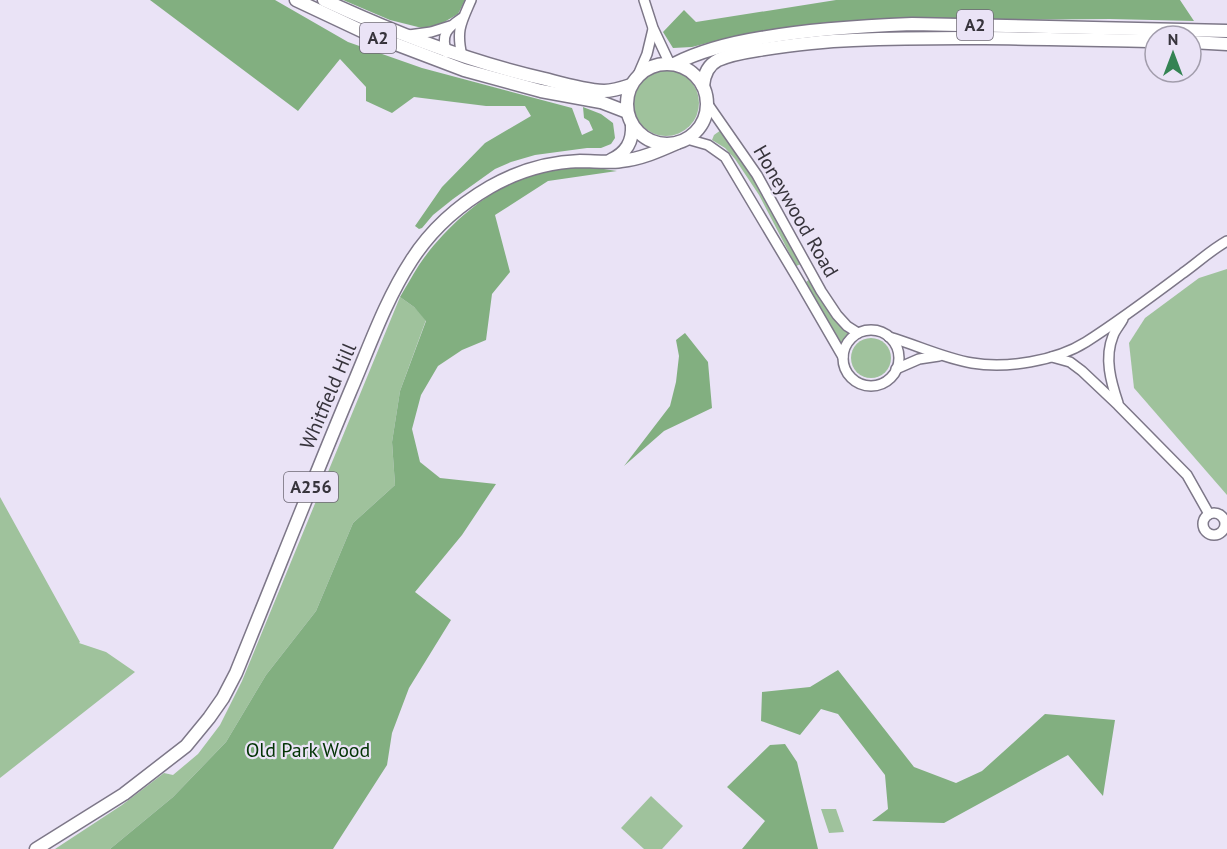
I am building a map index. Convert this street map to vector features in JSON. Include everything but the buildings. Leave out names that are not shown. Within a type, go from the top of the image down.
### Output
[{"type":"main road","name":"A2","points":[[296,0],[375,36],[464,70],[541,91],[601,102],[627,112]]},
{"type":"main road","name":"A2","points":[[324,0],[404,35],[462,56],[528,75],[591,89],[610,90],[634,80]]},
{"type":"main road","name":"A2","points":[[723,54],[795,32],[861,26],[912,24],[1227,31]]},
{"type":"main road","name":"A2","points":[[672,64],[711,48],[723,54],[798,43],[911,38],[1143,41]]},
{"type":"main road","points":[[1203,43],[1227,44]]},
{"type":"main road","points":[[703,86],[691,72],[680,66],[672,64],[653,66],[634,80],[626,101],[632,125],[640,135],[652,142],[664,144],[682,141],[696,132],[706,113],[704,77],[708,69],[723,54]]},
{"type":"main road","name":"Whitfield Hill","points":[[601,161],[612,159],[627,148],[632,138],[632,125]]},
{"type":"main road","name":"Whitfield Hill","points":[[36,849],[124,794],[186,746],[223,698],[236,673],[393,293],[427,239],[470,200],[490,187],[538,166],[568,162],[621,161],[641,157],[682,141]]},
{"type":"street","points":[[462,56],[459,35],[462,18],[471,0]]},
{"type":"street","points":[[644,0],[653,28],[672,64]]},
{"type":"street","points":[[404,35],[431,32],[450,26],[462,18]]},
{"type":"street","points":[[450,26],[444,40],[446,50],[451,59],[464,70]]},
{"type":"street","points":[[634,80],[647,54],[653,28]]},
{"type":"street","name":"Honeywood Road","points":[[707,102],[757,175],[821,291],[837,315],[847,326],[858,333]]},
{"type":"street","name":"Honeywood Road","points":[[682,141],[708,145],[725,157],[843,357]]},
{"type":"street","points":[[889,337],[897,348],[898,355],[896,369],[892,376],[880,384],[864,385],[851,378],[843,364],[847,343],[858,333],[866,330],[882,332],[889,337],[945,357],[972,363],[1005,365],[1052,357],[1086,342],[1227,241]]},
{"type":"street","points":[[1118,405],[1108,359],[1113,336],[1126,315]]},
{"type":"street","points":[[896,369],[919,359],[933,356],[945,357]]},
{"type":"street","points":[[1052,357],[1070,362],[1118,405],[1187,476],[1209,514]]},
{"type":"street","points":[[1217,513],[1223,517],[1226,529],[1216,535],[1208,534],[1203,529],[1204,519],[1209,514],[1217,513]]},
{"type":"green space","points":[[150,0],[275,0],[348,42],[422,68],[572,108],[582,135],[593,130],[589,121],[584,118],[583,107],[601,114],[613,123],[615,138],[611,144],[601,148],[535,155],[495,169],[453,199],[419,229],[415,226],[442,187],[485,143],[531,116],[525,106],[486,106],[414,97],[392,113],[366,101],[366,87],[340,59],[298,111]]},
{"type":"green space","points":[[343,0],[465,0],[458,14],[439,25],[422,28],[390,20]]},
{"type":"green space","points":[[836,0],[1180,0],[1194,21],[1110,19],[854,21],[822,23],[723,39],[692,47],[673,48],[663,32],[684,10],[696,22]]},
{"type":"green space","points":[[666,70],[678,73],[689,80],[696,91],[699,103],[696,115],[689,126],[678,133],[666,136],[654,133],[643,126],[636,115],[633,103],[636,91],[643,80],[654,73]]},
{"type":"green space","points":[[721,130],[763,192],[801,264],[796,266],[759,195],[735,159],[725,148],[712,140],[714,135]]},
{"type":"green space","name":"Old Park Wood","points":[[584,166],[617,171],[548,181],[495,215],[510,272],[492,294],[486,340],[462,350],[438,366],[421,395],[412,429],[420,462],[440,478],[496,484],[462,535],[415,592],[451,620],[409,688],[392,733],[387,765],[333,849],[110,849],[173,797],[226,742],[266,675],[316,611],[353,523],[395,485],[392,442],[400,391],[426,321],[414,307],[400,297],[419,265],[457,221],[489,195],[525,177],[543,171]]},
{"type":"green space","points":[[1227,269],[1227,495],[1134,388],[1129,343],[1145,318],[1199,278]]},
{"type":"green space","points":[[810,279],[854,334],[843,346],[806,282]]},
{"type":"green space","points":[[400,297],[426,320],[400,391],[392,442],[395,485],[353,523],[316,611],[266,675],[226,742],[173,797],[110,849],[55,849],[122,805],[164,773],[173,775],[198,754],[220,725],[242,681]]},
{"type":"green space","points":[[685,333],[708,362],[712,408],[664,431],[624,466],[670,406],[679,356],[676,340]]},
{"type":"green space","points":[[871,338],[885,344],[891,358],[885,372],[871,378],[857,372],[851,358],[857,344]]},
{"type":"green space","points":[[0,497],[79,643],[106,652],[135,672],[0,778]]},
{"type":"green space","points":[[838,670],[914,767],[956,783],[982,771],[1045,714],[1115,720],[1103,796],[1068,755],[944,823],[872,821],[888,809],[885,775],[838,714],[821,709],[800,735],[761,721],[762,692],[810,687]]},
{"type":"green space","points":[[785,744],[797,762],[818,849],[742,849],[765,821],[727,787],[770,745]]},
{"type":"green space","points":[[651,796],[683,826],[662,849],[644,849],[621,828]]},
{"type":"green space","points":[[821,809],[836,809],[844,832],[829,833]]}]
